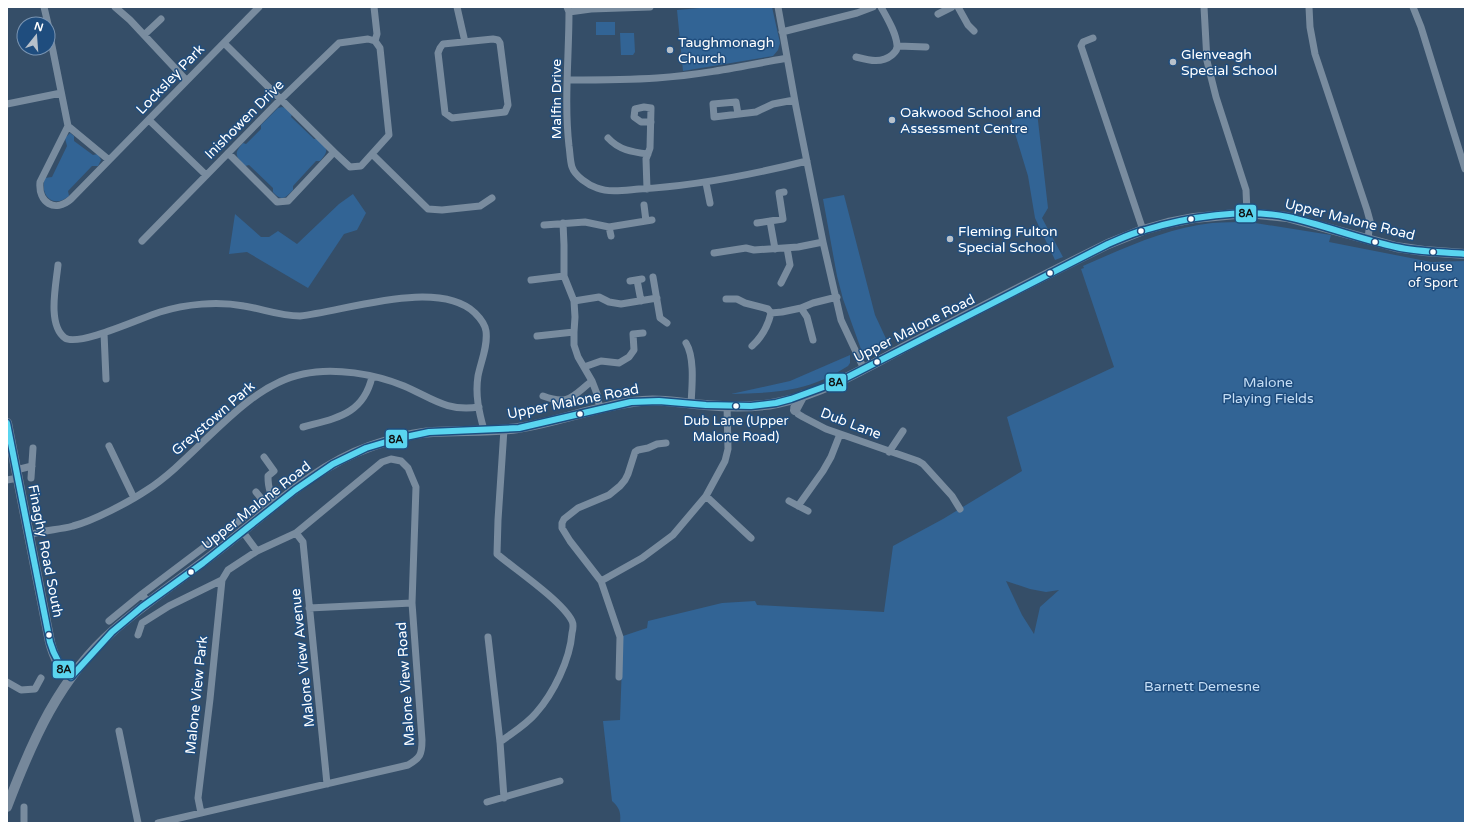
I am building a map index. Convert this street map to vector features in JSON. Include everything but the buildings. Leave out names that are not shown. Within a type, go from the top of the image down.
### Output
[{"type":"main road","name":"Upper Malone Road","points":[[7,807],[25,759],[53,703],[71,677],[112,632],[148,602],[204,563],[278,504],[332,464],[366,448],[396,438],[429,432],[504,429],[539,424],[631,402],[646,400],[691,404],[751,406],[776,403],[791,399],[833,384],[864,369],[1066,264],[1108,244],[1142,230],[1194,218],[1248,213],[1287,217],[1396,247],[1465,254]]},
{"type":"main road","points":[[795,410],[803,395]]},
{"type":"main road","name":"Finaghy Road South","points":[[7,424],[50,642],[61,667],[71,677]]},
{"type":"street","points":[[115,7],[186,80]]},
{"type":"street","name":"Locksley Park","points":[[68,126],[40,182],[41,196],[46,202],[52,205],[60,206],[71,199],[259,7]]},
{"type":"street","points":[[224,43],[350,167],[361,166],[389,135],[380,48],[375,42],[378,34],[374,7]]},
{"type":"street","points":[[457,7],[465,42]]},
{"type":"street","points":[[568,9],[650,7]]},
{"type":"street","points":[[778,7],[794,100],[823,242],[841,320],[864,369]]},
{"type":"street","points":[[782,32],[856,10],[874,7]]},
{"type":"street","points":[[856,57],[874,61],[887,58],[896,51],[898,46],[894,32],[881,7]]},
{"type":"street","points":[[938,14],[952,7]]},
{"type":"street","points":[[958,7],[974,31]]},
{"type":"street","points":[[1204,7],[1206,61],[1246,190],[1248,213]]},
{"type":"street","points":[[1309,7],[1310,27],[1315,54],[1367,210],[1370,222],[1368,239]]},
{"type":"street","points":[[1413,7],[1421,27],[1465,169]]},
{"type":"street","name":"Malfin Drive","points":[[568,9],[567,126],[572,167],[582,180],[597,188],[613,190],[647,189],[706,183],[753,174],[807,160]]},
{"type":"street","points":[[144,36],[161,19]]},
{"type":"street","points":[[493,38],[498,40],[500,43],[508,105],[505,112],[452,118],[448,117],[445,113],[438,53],[444,44],[465,42],[493,38]]},
{"type":"street","points":[[1093,38],[1083,42],[1081,46],[1142,230]]},
{"type":"street","name":"Inishowen Drive","points":[[142,241],[281,99],[339,43],[368,39],[375,42]]},
{"type":"street","points":[[898,46],[926,47]]},
{"type":"street","points":[[54,56],[68,126],[109,160]]},
{"type":"street","points":[[568,80],[629,80],[658,78],[729,70],[787,58]]},
{"type":"street","points":[[7,104],[61,93]]},
{"type":"street","points":[[738,114],[756,112],[773,104],[794,100]]},
{"type":"street","points":[[149,120],[206,175]]},
{"type":"street","points":[[647,189],[646,159],[650,148],[651,122]]},
{"type":"street","points":[[608,138],[615,145],[627,151],[648,154]]},
{"type":"street","points":[[228,153],[277,202],[288,201],[334,152]]},
{"type":"street","points":[[372,154],[428,209],[442,210],[480,206],[492,198]]},
{"type":"street","points":[[706,183],[710,203]]},
{"type":"street","points":[[757,223],[783,219],[779,193],[784,192]]},
{"type":"street","points":[[544,225],[586,222],[609,227],[649,220],[644,205]]},
{"type":"street","points":[[770,221],[775,249]]},
{"type":"street","points":[[563,223],[564,276],[574,301],[576,317],[574,332],[576,351],[597,394],[600,409]]},
{"type":"street","points":[[609,227],[610,236]]},
{"type":"street","points":[[714,253],[746,248],[754,250],[788,248],[823,242]]},
{"type":"street","points":[[781,283],[790,265],[788,248]]},
{"type":"street","points":[[58,265],[54,310],[55,320],[60,333],[64,337],[72,340],[104,333],[160,312],[176,308],[213,304],[245,306],[287,316],[300,316],[408,297],[450,300],[473,312],[485,327],[486,343],[478,375],[477,390],[484,430]]},
{"type":"street","points":[[534,278],[564,276]]},
{"type":"street","points":[[653,278],[660,318],[667,323]]},
{"type":"street","points":[[636,280],[641,301]]},
{"type":"street","points":[[574,301],[599,297],[609,302],[621,304],[657,298]]},
{"type":"street","points":[[726,300],[738,299],[745,303],[768,309],[772,313],[801,308],[813,302],[836,297]]},
{"type":"street","points":[[801,308],[807,317],[812,340]]},
{"type":"street","points":[[752,346],[766,329],[772,313]]},
{"type":"street","points":[[540,333],[574,332]]},
{"type":"street","points":[[104,333],[106,379]]},
{"type":"street","points":[[584,366],[601,361],[619,363],[629,357],[634,350],[633,334],[643,333]]},
{"type":"street","points":[[686,343],[690,349],[692,376],[691,404]]},
{"type":"street","name":"Greystown Park","points":[[29,535],[74,526],[107,512],[134,498],[164,478],[228,419],[250,401],[276,383],[303,374],[327,371],[372,377],[392,381],[454,408],[466,409],[479,407]]},
{"type":"street","points":[[303,427],[337,418],[359,404],[364,398],[372,377]]},
{"type":"street","points":[[543,396],[560,401],[567,400],[592,382]]},
{"type":"street","points":[[791,399],[795,410]]},
{"type":"street","points":[[601,581],[642,558],[673,535],[706,496],[725,462],[728,448],[727,406]]},
{"type":"street","name":"Dub Lane","points":[[795,410],[802,417],[840,434],[918,461],[923,464],[952,496],[960,509]]},
{"type":"street","points":[[500,742],[536,714],[546,700],[563,670],[572,638],[573,623],[566,612],[551,598],[497,554],[504,429]]},
{"type":"street","name":"Dub Lane","points":[[889,452],[903,431]]},
{"type":"street","points":[[798,506],[823,472],[840,434]]},
{"type":"street","points":[[619,677],[620,637],[601,581],[570,541],[562,528],[562,523],[578,508],[609,495],[620,486],[628,474],[635,452],[657,444],[666,444]]},
{"type":"street","points":[[109,446],[134,498]]},
{"type":"street","points":[[31,478],[33,448]]},
{"type":"street","points":[[264,457],[274,471],[268,476],[268,486],[271,495],[278,504]]},
{"type":"street","name":"Malone View Road","points":[[158,823],[408,765],[417,760],[422,751],[412,603],[416,487],[408,468],[401,461],[391,459],[382,462],[296,532]]},
{"type":"street","points":[[7,480],[32,466]]},
{"type":"street","name":"Upper Malone Road","points":[[109,621],[142,594],[264,502],[256,492]]},
{"type":"street","points":[[706,496],[751,538]]},
{"type":"street","points":[[789,501],[808,511]]},
{"type":"street","points":[[242,532],[257,551]]},
{"type":"street","points":[[138,635],[142,623],[169,606],[222,580],[228,570],[257,551],[296,532]]},
{"type":"street","name":"Malone View Avenue","points":[[296,532],[303,542],[327,784]]},
{"type":"street","name":"Malone View Park","points":[[201,813],[198,798],[222,580]]},
{"type":"street","points":[[142,594],[148,602]]},
{"type":"street","points":[[309,608],[412,603]]},
{"type":"street","points":[[488,637],[500,742],[504,798]]},
{"type":"street","points":[[7,682],[21,690],[35,689],[41,678]]},
{"type":"street","points":[[119,731],[138,823]]},
{"type":"street","points":[[486,802],[560,781]]},
{"type":"street","points":[[24,807],[24,823]]},
{"type":"green space","points":[[711,7],[772,7],[780,43],[778,50],[773,56],[683,71],[677,10]]},
{"type":"green space","points":[[596,22],[615,22],[615,35],[596,35]]},
{"type":"green space","points":[[620,33],[634,33],[635,52],[633,55],[621,55]]},
{"type":"green space","points":[[282,107],[292,114],[291,117],[314,139],[317,139],[325,147],[326,152],[320,161],[316,161],[293,186],[293,190],[286,197],[281,198],[273,192],[273,188],[249,165],[245,166],[238,157],[237,152],[243,143],[246,144],[261,129],[261,125],[278,108]]},
{"type":"green space","points":[[1037,112],[1048,208],[1042,218],[1063,257],[1055,260],[1035,218],[1028,176],[1011,120]]},
{"type":"green space","points":[[70,133],[74,136],[74,141],[93,155],[98,154],[101,160],[98,166],[92,166],[68,191],[69,196],[63,200],[53,201],[49,199],[44,190],[45,178],[52,177],[67,146],[65,138]]},
{"type":"green space","points":[[353,194],[366,213],[357,230],[344,234],[308,288],[247,252],[229,254],[235,214],[261,237],[269,237],[278,231],[297,244],[339,204]]},
{"type":"green space","points":[[844,195],[875,315],[889,345],[879,351],[869,354],[862,352],[843,299],[837,276],[823,199]]},
{"type":"green space","name":"Malone Playing Fields","points":[[1249,222],[1331,235],[1329,242],[1431,262],[1465,261],[1465,823],[620,823],[619,811],[617,806],[612,801],[603,721],[620,720],[623,636],[647,628],[648,621],[722,603],[755,601],[757,605],[884,612],[893,546],[943,519],[1022,471],[1007,417],[1114,367],[1081,269],[1084,268],[1083,266],[1114,252],[1179,229],[1212,223]],"holes":[[[1006,581],[1030,589],[1046,592],[1059,590],[1040,607],[1034,634],[1022,615]]]},
{"type":"green space","points":[[850,355],[850,363],[848,366],[825,379],[806,386],[774,392],[731,394],[790,381]]},
{"type":"transit line","name":"8A","points":[[7,423],[50,642],[58,661],[71,677],[112,632],[142,607],[203,563],[295,490],[333,464],[366,448],[396,439],[429,432],[519,428],[631,402],[659,401],[706,405],[751,406],[776,403],[791,399],[840,381],[1108,244],[1140,231],[1179,221],[1216,215],[1253,213],[1271,214],[1301,220],[1404,249],[1465,254]]},
{"type":"place","name":"Taughmonagh Church","points":[[670,50]]},
{"type":"place","name":"Glenveagh Special School","points":[[1173,62]]},
{"type":"place","name":"Oakwood School and Assessment Centre","points":[[892,120]]},
{"type":"place","name":"Fleming Fulton Special School","points":[[950,239]]},
{"type":"place","name":"House of Sport","points":[[1433,252]]},
{"type":"place","name":"Dub Lane (Upper Malone Road)","points":[[736,406]]},
{"type":"park label","name":"Barnett Demesne","points":[[1202,686]]}]
